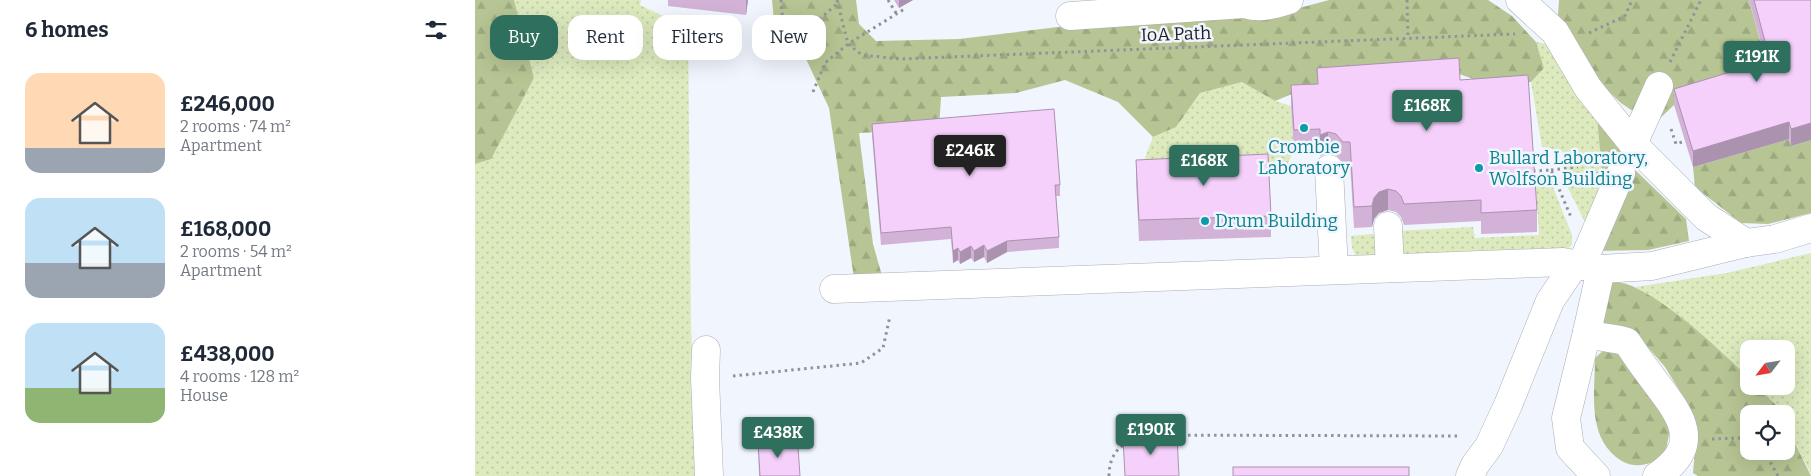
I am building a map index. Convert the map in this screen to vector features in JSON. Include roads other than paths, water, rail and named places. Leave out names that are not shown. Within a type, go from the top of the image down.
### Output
[{"type":"lane","points":[[1070,16],[1241,2],[1271,6],[1289,0]]},
{"type":"lane","points":[[1520,0],[1555,32],[1588,88],[1633,144],[1706,217],[1746,243]]},
{"type":"lane","points":[[1633,144],[1659,86]]},
{"type":"lane","points":[[1329,169],[1334,270]]},
{"type":"lane","points":[[1597,476],[1570,448],[1566,418],[1587,332],[1586,266],[1621,173]]},
{"type":"lane","points":[[1388,226],[1390,268]]},
{"type":"lane","points":[[834,289],[1563,262],[1586,266],[1651,266],[1746,243],[1775,239],[1811,228]]},
{"type":"lane","points":[[1470,476],[1493,436],[1526,364],[1550,301],[1586,266]]},
{"type":"lane","points":[[1587,332],[1597,338],[1614,337],[1627,342],[1678,412],[1684,426],[1684,440],[1681,452],[1668,469],[1657,476]]},
{"type":"lane","points":[[706,350],[705,378],[709,476]]},
{"type":"place","name":"Crombie Laboratory","points":[[1304,128]]},
{"type":"place","name":"Bullard Laboratory, Wolfson Building","points":[[1479,168]]},
{"type":"place","name":"Drum Building","points":[[1205,221]]}]
